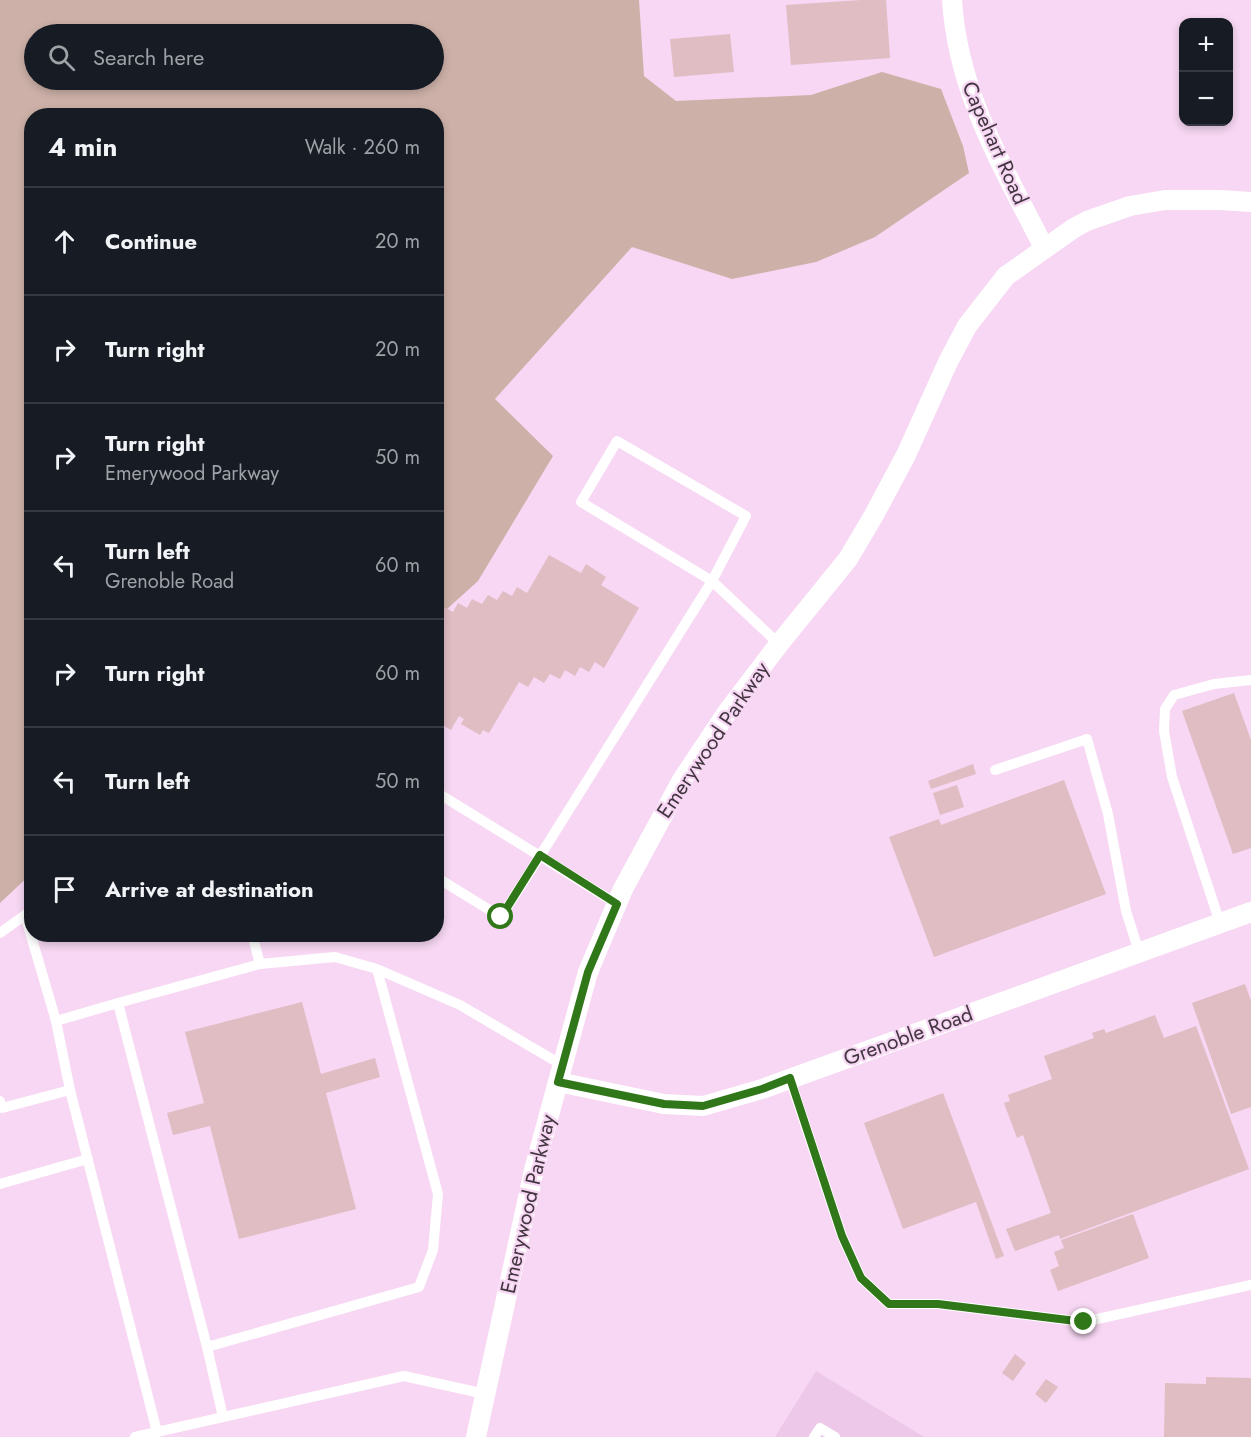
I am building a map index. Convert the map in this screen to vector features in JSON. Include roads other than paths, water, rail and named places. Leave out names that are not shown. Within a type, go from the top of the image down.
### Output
[{"type":"street","name":"Capehart Road","points":[[952,0],[961,65],[977,112],[1044,248]]},
{"type":"street","name":"Emerywood Parkway","points":[[476,1437],[534,1170],[588,972],[642,852],[682,780],[728,711],[848,559],[906,455],[967,326],[1006,276],[1044,248],[1088,221],[1130,206],[1165,200],[1251,202]]},
{"type":"street","name":"Grenoble Road","points":[[560,1074],[664,1104],[703,1106],[762,1089],[1251,912]]},
{"type":"lane","points":[[444,883],[501,917],[712,581],[746,516],[617,441],[581,502],[712,581],[779,644]]},
{"type":"lane","points":[[1220,922],[1172,777],[1164,731],[1165,709],[1174,695],[1214,684],[1251,680]]},
{"type":"lane","points":[[995,770],[1087,740],[1108,814],[1126,911],[1139,952]]},
{"type":"lane","points":[[444,797],[617,904]]},
{"type":"lane","points":[[0,933],[24,915]]},
{"type":"lane","points":[[36,942],[56,1021],[70,1090],[157,1432]]},
{"type":"lane","points":[[254,942],[261,963]]},
{"type":"lane","points":[[56,1021],[261,963],[335,957],[377,969],[460,1005],[560,1074]]},
{"type":"lane","points":[[207,1347],[419,1287],[433,1250],[438,1194],[377,969]]},
{"type":"lane","points":[[118,1003],[223,1417]]},
{"type":"lane","points":[[790,1078],[842,1236],[861,1278],[889,1304],[938,1304],[1084,1322],[1251,1285]]},
{"type":"lane","points":[[0,1101],[2,1108],[70,1090]]},
{"type":"lane","points":[[0,1184],[88,1159]]},
{"type":"lane","points":[[135,1437],[404,1376],[485,1394]]},
{"type":"lane","points":[[814,1437],[820,1428],[835,1437]]}]
